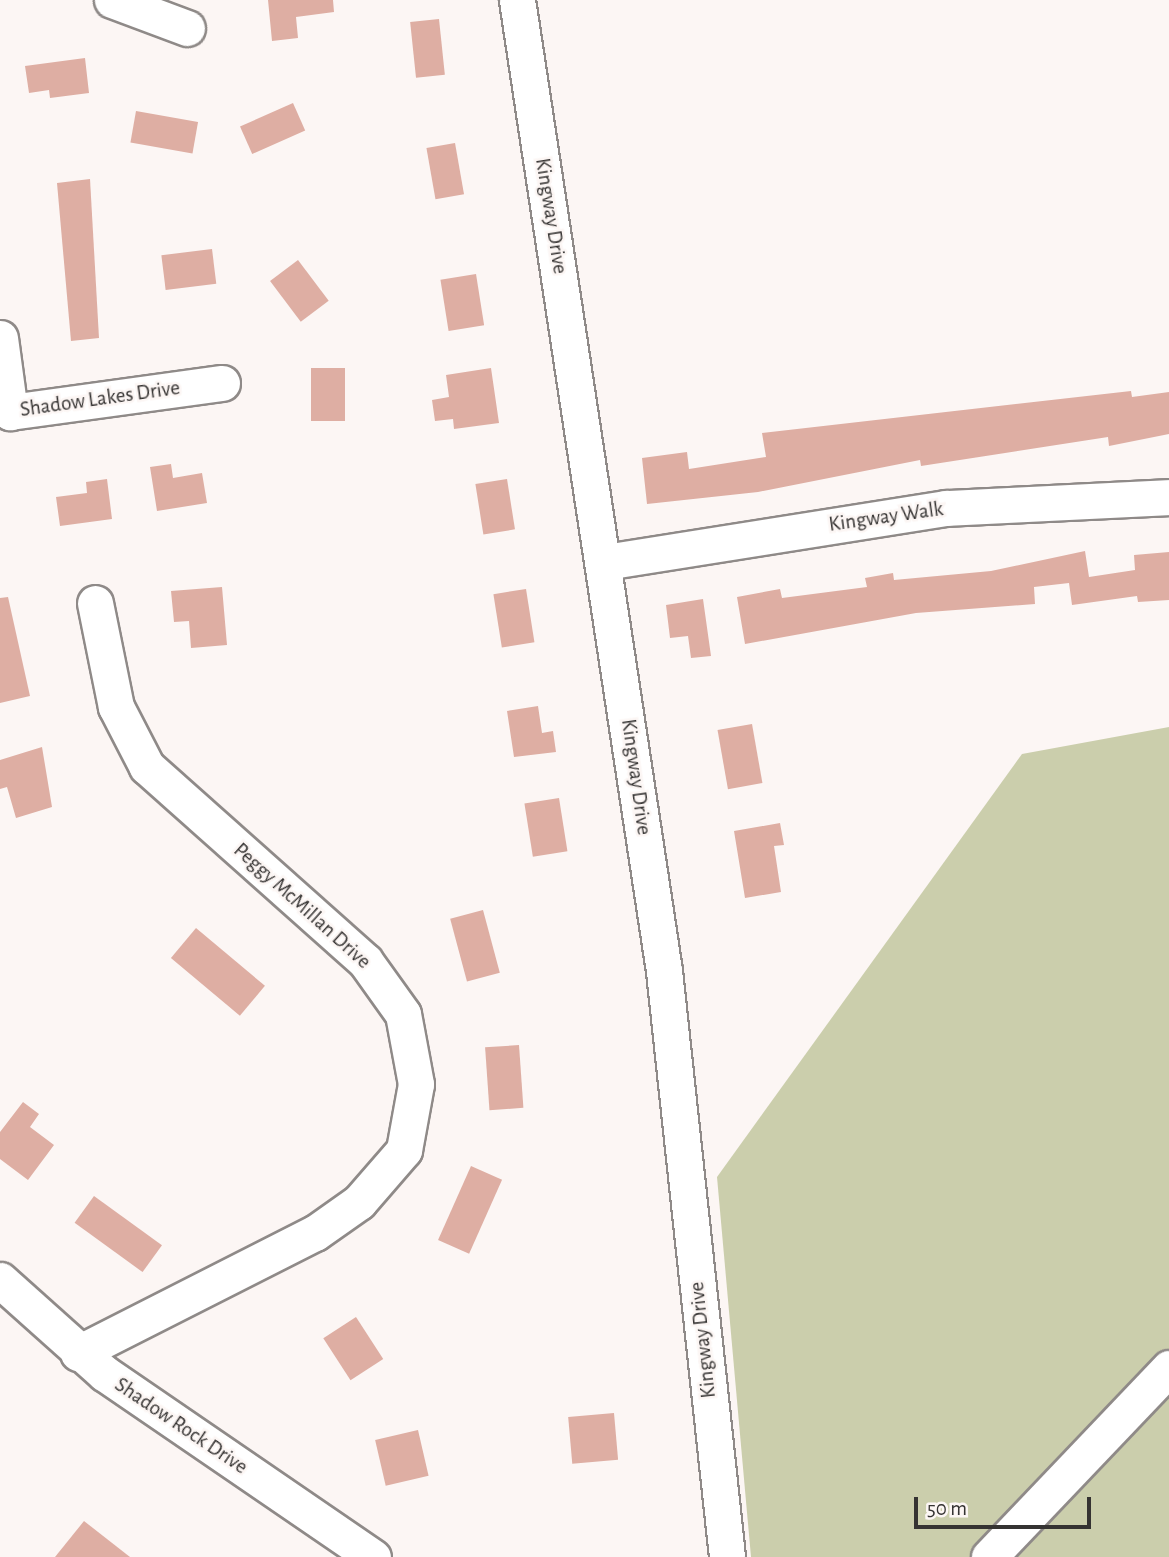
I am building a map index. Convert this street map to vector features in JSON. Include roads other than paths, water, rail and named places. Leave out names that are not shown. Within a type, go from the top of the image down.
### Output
[{"type":"street","points":[[112,0],[187,28]]},
{"type":"street","name":"Kingway Drive","points":[[517,0],[605,562],[664,971],[727,1557]]},
{"type":"street","name":"Shadow Lakes Drive","points":[[0,338],[10,412],[222,383]]},
{"type":"street","name":"Kingway Walk","points":[[605,562],[946,508],[1169,497]]},
{"type":"street","name":"Peggy McMillan Drive","points":[[78,1353],[315,1233],[359,1202],[404,1150],[416,1084],[403,1014],[372,969],[147,767],[116,707],[95,603]]},
{"type":"street","name":"Shadow Rock Drive","points":[[0,1280],[78,1353],[373,1557]]},
{"type":"street","points":[[989,1557],[1169,1368]]}]
